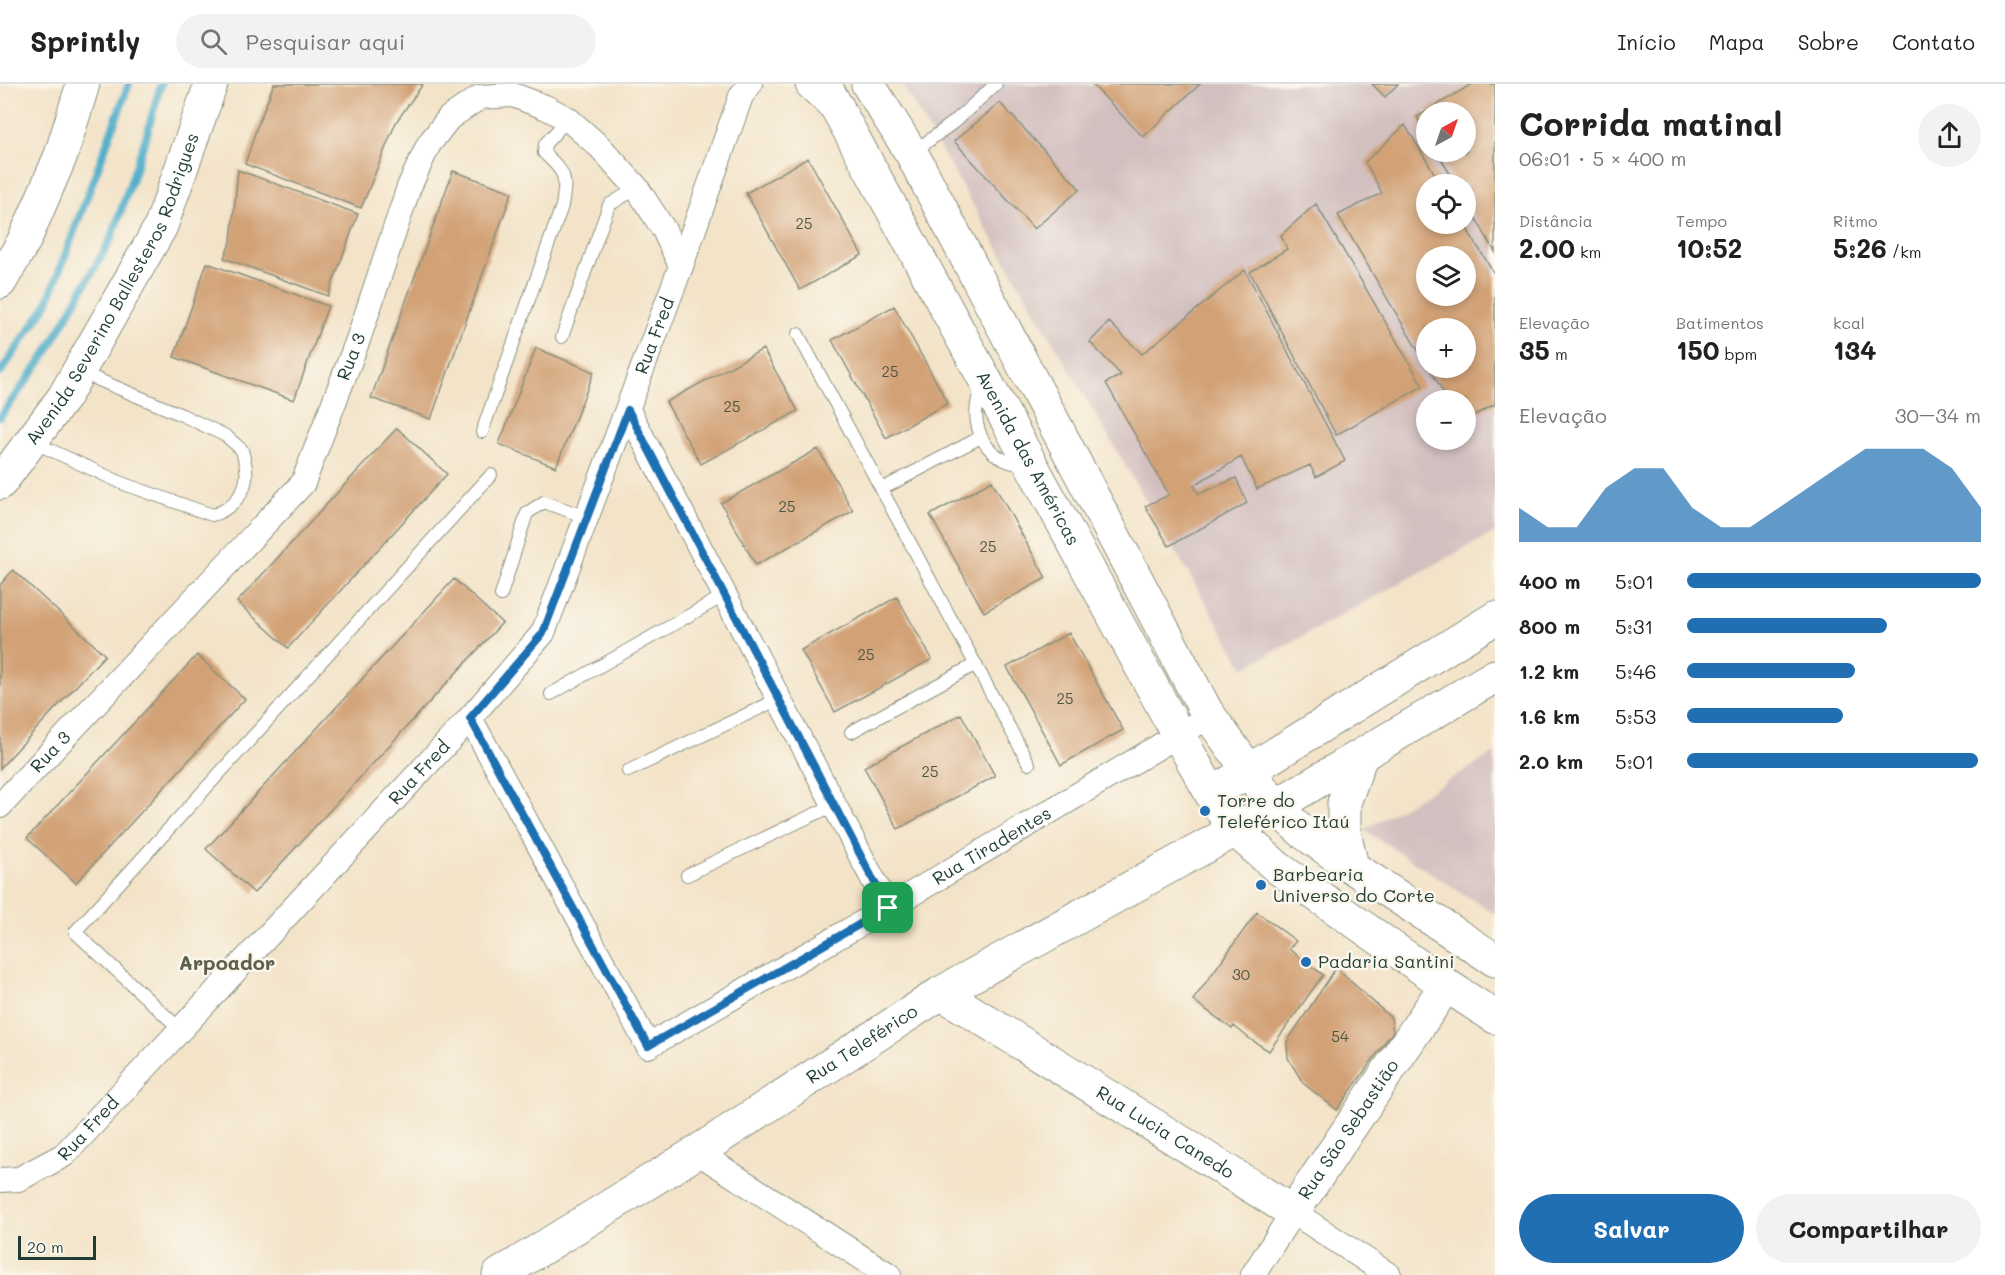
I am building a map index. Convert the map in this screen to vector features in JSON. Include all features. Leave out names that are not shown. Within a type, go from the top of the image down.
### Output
[{"type":"main road","points":[[0,282],[25,239],[61,155],[84,84]]},
{"type":"main road","name":"Avenida Severino Ballesteros Rodrigues","points":[[0,483],[64,398],[161,226],[211,84]]},
{"type":"main road","name":"Avenida das Américas","points":[[812,84],[831,96],[1179,736],[1234,830],[1278,868],[1495,1017]]},
{"type":"main road","name":"Avenida das Américas","points":[[868,84],[912,154],[1210,716],[1248,771],[1275,807],[1303,831],[1352,867],[1495,960]]},
{"type":"main road","points":[[1212,795],[1495,618]]},
{"type":"main road","name":"Rua Teleférico","points":[[499,1275],[697,1152],[941,993],[1275,807],[1495,676]]},
{"type":"main road","points":[[1352,867],[1344,832],[1344,803],[1361,756]]},
{"type":"main road","name":"Rua São Sebastião","points":[[1293,1212],[1446,985]]},
{"type":"main road","name":"Rua Lucia Canedo","points":[[941,993],[1293,1212]]},
{"type":"street","name":"Rua Fred","points":[[0,1180],[19,1179],[64,1155],[470,718],[543,633],[628,410],[741,96],[750,84]]},
{"type":"street","name":"Rua 3","points":[[0,806],[303,483],[359,337],[409,187],[429,144],[449,118],[480,97],[513,95],[568,119],[601,148],[637,188],[664,230],[681,266]]},
{"type":"street","points":[[628,410],[888,908]]},
{"type":"street","name":"Rua Tiradentes","points":[[470,718],[648,1046],[888,908],[1210,716]]},
{"type":"street","points":[[697,1152],[889,1275]]},
{"type":"street","name":"Rua São Sebastião","points":[[1253,1275],[1293,1212]]},
{"type":"street","name":"Rua Lucia Canedo","points":[[1293,1212],[1389,1275]]},
{"type":"lane","points":[[912,154],[954,122],[996,84]]},
{"type":"lane","points":[[482,432],[562,206],[566,185],[561,169],[544,153],[545,144],[568,119]]},
{"type":"lane","points":[[562,337],[609,205],[637,188]]},
{"type":"lane","points":[[798,334],[1029,764]]},
{"type":"lane","points":[[32,441],[124,484],[212,515],[224,512],[240,495],[246,479],[242,450],[226,436],[79,372]]},
{"type":"lane","points":[[986,380],[977,398],[975,418],[981,437],[990,450],[1002,459],[1017,465],[1033,465]]},
{"type":"lane","points":[[882,489],[981,437]]},
{"type":"lane","points":[[181,1030],[75,932],[491,475]]},
{"type":"lane","points":[[501,595],[527,513],[544,502],[586,517]]},
{"type":"lane","points":[[551,694],[725,595]]},
{"type":"lane","points":[[850,732],[975,664]]},
{"type":"lane","points":[[628,771],[779,699]]},
{"type":"lane","points":[[687,875],[834,805]]},
{"type":"shaded area","points":[[902,84],[1495,84],[1495,532],[1244,668]]},
{"type":"shaded area","points":[[1495,753],[1495,914],[1364,830]]},
{"type":"building","points":[[274,84],[423,84],[396,122],[361,208],[245,164]]},
{"type":"building","points":[[1092,84],[1200,84],[1143,137]]},
{"type":"building","points":[[1372,84],[1398,84],[1385,97]]},
{"type":"building","points":[[1472,84],[1495,84],[1495,252],[1476,219],[1476,174],[1450,174],[1443,162],[1476,162],[1476,102],[1442,102]]},
{"type":"building","points":[[1000,103],[1080,189],[1034,229],[954,141]]},
{"type":"building","points":[[1405,125],[1416,143],[1416,162],[1428,162],[1435,174],[1416,174],[1416,234],[1470,234],[1495,275],[1495,404],[1476,414],[1476,390],[1442,390],[1435,378],[1476,378],[1476,318],[1416,318],[1416,347],[1338,215],[1382,193],[1365,162]]},
{"type":"building","points":[[808,158],[862,255],[800,290],[746,193]]},
{"type":"building","points":[[238,170],[358,214],[328,296],[224,258],[231,241]]},
{"type":"building","points":[[453,171],[512,192],[431,419],[371,398]]},
{"type":"building","points":[[1316,204],[1416,374],[1416,378],[1423,386],[1336,435],[1250,272],[1287,249],[1281,235]]},
{"type":"building","points":[[207,263],[328,306],[294,400],[174,357]]},
{"type":"building","points":[[1245,270],[1345,461],[1316,477],[1310,465],[1257,489],[1241,457],[1194,485],[1199,494],[1236,478],[1247,503],[1169,546],[1145,506],[1169,495],[1106,383],[1121,375],[1090,342],[1109,322],[1142,354]]},
{"type":"building","points":[[894,306],[948,403],[886,438],[832,340]]},
{"type":"building","points":[[536,348],[594,372],[556,467],[499,444]]},
{"type":"building","points":[[763,349],[798,411],[701,464],[666,402]]},
{"type":"building","points":[[397,428],[447,474],[288,648],[237,602]]},
{"type":"building","points":[[818,449],[853,511],[756,565],[721,503]]},
{"type":"building","points":[[992,481],[1046,578],[984,612],[930,515]]},
{"type":"building","points":[[13,570],[105,655],[0,768],[0,585]]},
{"type":"building","points":[[454,579],[502,623],[254,893],[206,849]]},
{"type":"building","points":[[897,597],[932,659],[835,712],[801,650]]},
{"type":"building","points":[[1069,633],[1123,730],[1061,765],[1007,667]]},
{"type":"building","points":[[197,655],[245,699],[76,883],[27,838]]},
{"type":"building","points":[[961,714],[995,776],[898,829],[864,767]]},
{"type":"building","points":[[1257,912],[1296,941],[1289,949],[1323,975],[1269,1051],[1234,1026],[1232,1029],[1193,1000]]},
{"type":"building","points":[[1336,968],[1391,1018],[1393,1031],[1337,1110],[1303,1083],[1288,1058],[1287,1042]]},
{"type":"waterway","points":[[0,373],[47,304],[129,84]]},
{"type":"waterway","points":[[0,417],[46,354],[112,237],[146,137],[161,84]]},
{"type":"place","name":"Torre do Teleférico Itaú","points":[[1205,811]]},
{"type":"place","name":"Barbearia Universo do Corte","points":[[1261,885]]},
{"type":"place","name":"Padaria Santini","points":[[1306,962]]},
{"type":"district","name":"Arpoador","points":[[227,963]]},
{"type":"route","points":[[628,410],[888,908],[648,1046],[470,718],[543,633],[628,410]]}]
